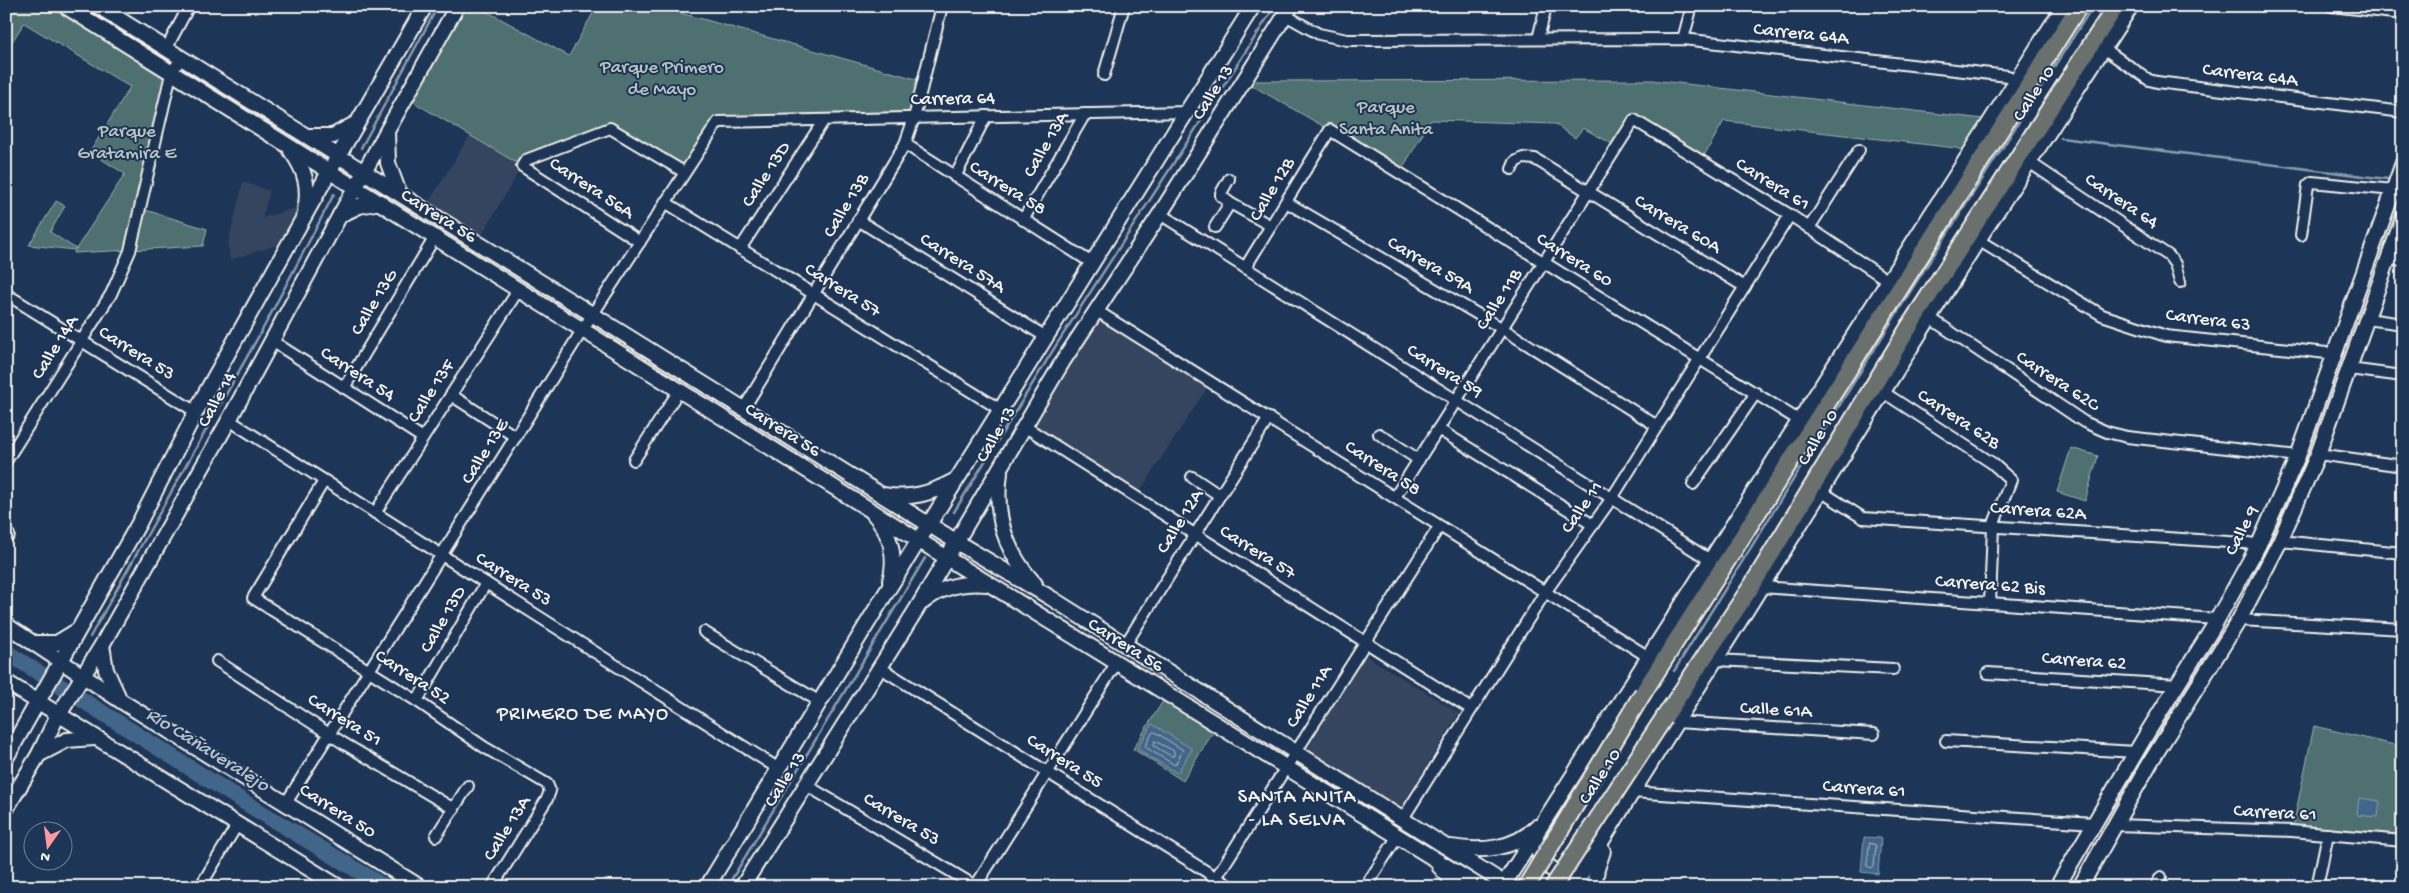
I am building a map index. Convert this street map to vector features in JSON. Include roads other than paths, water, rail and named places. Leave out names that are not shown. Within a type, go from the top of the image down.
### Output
[{"type":"main road","name":"Calle 10","points":[[1525,887],[1643,693],[1649,664],[2019,85],[2079,6]]},
{"type":"main road","name":"Calle 10","points":[[1553,887],[1701,674],[1951,273],[2036,141],[2116,6]]},
{"type":"street","name":"Carrera 56","points":[[65,6],[990,584],[1480,887]]},
{"type":"street","name":"Carrera 56","points":[[98,6],[881,495],[1051,598],[1506,886]]},
{"type":"street","points":[[166,49],[190,6]]},
{"type":"street","name":"Calle 14","points":[[6,758],[138,523],[196,412],[302,219],[425,6]]},
{"type":"street","name":"Calle 14","points":[[6,809],[39,754],[60,713],[102,645],[229,420],[340,215],[457,6]]},
{"type":"street","name":"Calle 13B","points":[[744,408],[905,144],[914,118],[942,6]]},
{"type":"street","points":[[1104,75],[1124,6]]},
{"type":"street","name":"Calle 13","points":[[707,887],[928,524],[1253,6]]},
{"type":"street","points":[[1538,39],[1546,6]]},
{"type":"street","points":[[1683,39],[1692,6]]},
{"type":"street","name":"Calle 10","points":[[1506,886],[1524,850],[1545,817],[1649,664],[1710,560],[1799,429],[1890,282],[2019,85],[2064,6]]},
{"type":"street","name":"Calle 10","points":[[1701,674],[1716,660],[1822,492],[1847,441],[1883,392],[1930,318],[1951,273],[1978,240],[2029,162],[2036,141],[2131,6]]},
{"type":"street","points":[[2331,6],[2403,14]]},
{"type":"street","name":"Calle 13","points":[[742,887],[879,666],[916,610],[1024,426],[1288,11]]},
{"type":"street","name":"Carrera 64A","points":[[1288,11],[1319,34],[1347,40],[1683,39],[2008,76],[2019,85]]},
{"type":"street","name":"Carrera 64A","points":[[2103,48],[2149,80],[2157,82],[2403,112]]},
{"type":"street","name":"Calle 14A","points":[[6,462],[111,294],[130,251],[171,74],[181,58]]},
{"type":"street","name":"Carrera 64","points":[[718,122],[1188,112]]},
{"type":"street","name":"Calle 13A","points":[[1023,220],[1086,114]]},
{"type":"street","points":[[955,177],[986,116]]},
{"type":"street","name":"Calle 13D","points":[[740,249],[824,120]]},
{"type":"street","name":"Carrera 61","points":[[1634,120],[1790,215],[1890,282]]},
{"type":"street","name":"Calle 11B","points":[[1395,497],[1634,120]]},
{"type":"street","points":[[306,136],[333,136],[357,122]]},
{"type":"street","name":"Calle 13E","points":[[286,803],[584,329],[718,122]]},
{"type":"street","points":[[388,128],[388,163],[399,194]]},
{"type":"street","name":"Carrera 56A","points":[[640,242],[522,166],[526,160],[610,128],[684,172]]},
{"type":"street","name":"Carrera 60","points":[[1330,130],[1756,393],[1799,429]]},
{"type":"street","name":"Calle 12B","points":[[1245,268],[1330,130]]},
{"type":"street","name":"Carrera 58","points":[[905,144],[1092,263]]},
{"type":"street","points":[[287,146],[300,164],[306,177],[307,199],[302,219]]},
{"type":"street","points":[[1809,228],[1859,150]]},
{"type":"street","name":"Carrera 60A","points":[[1512,169],[1515,162],[1523,158],[1534,159],[1745,287]]},
{"type":"street","name":"Carrera 64","points":[[2029,162],[2169,256],[2175,264],[2180,282]]},
{"type":"street","name":"Calle 9","points":[[2057,887],[2214,624],[2259,544],[2298,456],[2403,163]]},
{"type":"street","points":[[1230,179],[1221,196],[1271,226]]},
{"type":"street","points":[[2301,235],[2308,185],[2312,182],[2393,190]]},
{"type":"street","points":[[340,215],[359,206],[380,202]]},
{"type":"street","name":"Carrera 57","points":[[665,202],[1001,410]]},
{"type":"street","name":"Carrera 59A","points":[[1286,202],[1502,329],[1657,426]]},
{"type":"street","points":[[1215,227],[1230,203]]},
{"type":"street","name":"Carrera 59","points":[[1160,214],[1710,560]]},
{"type":"street","name":"Calle 11","points":[[1402,820],[1546,591],[1612,498],[1790,215]]},
{"type":"street","name":"Carrera 57A","points":[[858,220],[1046,337]]},
{"type":"street","points":[[2373,247],[2402,221]]},
{"type":"street","name":"Calle 9","points":[[2081,885],[2174,725],[2239,620],[2280,541],[2318,454],[2402,221]]},
{"type":"street","name":"Calle 13G","points":[[344,388],[435,237]]},
{"type":"street","name":"Carrera 63","points":[[1978,240],[2102,315],[2166,336],[2336,354]]},
{"type":"street","points":[[2388,259],[2403,260]]},
{"type":"street","points":[[2364,271],[2369,313],[2403,324]]},
{"type":"street","name":"Calle 13F","points":[[375,513],[519,289]]},
{"type":"street","name":"Carrera 53","points":[[6,294],[196,412]]},
{"type":"street","name":"Carrera 58","points":[[1097,311],[1395,497],[1439,527],[1546,591],[1649,664]]},
{"type":"street","name":"Carrera 62C","points":[[1930,318],[2084,422],[2107,432],[2159,442],[2298,456]]},
{"type":"street","name":"Carrera 54","points":[[272,341],[423,438]]},
{"type":"street","points":[[2349,369],[2403,376]]},
{"type":"street","points":[[634,460],[680,389]]},
{"type":"street","name":"Carrera 62B","points":[[1883,392],[1992,463],[2011,480],[1993,526]]},
{"type":"street","points":[[1693,484],[1756,393]]},
{"type":"street","points":[[451,395],[516,437]]},
{"type":"street","name":"Calle 12A","points":[[1125,645],[1269,418]]},
{"type":"street","name":"Carrera 53","points":[[229,420],[324,482],[779,768]]},
{"type":"street","name":"Carrera 57","points":[[1024,426],[1471,709]]},
{"type":"street","points":[[1438,429],[1593,526]]},
{"type":"street","points":[[1379,434],[1419,460]]},
{"type":"street","points":[[2318,454],[2403,466]]},
{"type":"street","points":[[1001,467],[998,504],[1006,537],[1021,567],[1051,598]]},
{"type":"street","points":[[1192,477],[1219,495]]},
{"type":"street","points":[[881,495],[916,496],[935,491],[955,481]]},
{"type":"street","name":"Carrera 52","points":[[324,482],[253,598],[417,701],[484,748],[542,779],[550,788]]},
{"type":"street","name":"Carrera 62A","points":[[1822,492],[1863,518],[2259,544]]},
{"type":"street","points":[[864,504],[882,525],[891,545],[892,573],[884,596]]},
{"type":"street","points":[[1990,603],[1993,526]]},
{"type":"street","name":"Calle 11A","points":[[1210,887],[1439,527]]},
{"type":"street","points":[[2280,541],[2403,552]]},
{"type":"street","name":"Calle 13D","points":[[417,701],[486,583]]},
{"type":"street","points":[[916,610],[932,595],[945,588],[967,583],[990,584]]},
{"type":"street","name":"Carrera 62 Bis","points":[[1761,587],[1990,603],[2214,624]]},
{"type":"street","points":[[2239,620],[2403,629]]},
{"type":"street","points":[[2212,663],[2214,624]]},
{"type":"street","name":"Carrera 50","points":[[6,625],[34,643],[59,663],[420,887]]},
{"type":"street","points":[[34,643],[57,643],[70,637],[78,630]]},
{"type":"street","points":[[704,632],[820,702]]},
{"type":"street","points":[[102,645],[106,670],[121,701]]},
{"type":"street","points":[[1716,660],[1893,669]]},
{"type":"street","name":"Carrera 51","points":[[217,661],[329,734],[454,809]]},
{"type":"street","points":[[976,887],[1117,662]]},
{"type":"street","name":"Carrera 55","points":[[879,666],[1231,887]]},
{"type":"street","name":"Carrera 62","points":[[1988,673],[2178,684]]},
{"type":"street","points":[[6,682],[39,699],[96,739],[339,887]]},
{"type":"street","name":"Calle 10","points":[[1576,882],[1614,822],[1670,720]]},
{"type":"street","name":"Calle 61A","points":[[1670,720],[1874,734]]},
{"type":"street","points":[[2149,730],[2174,725]]},
{"type":"street","points":[[39,754],[67,740],[96,739]]},
{"type":"street","points":[[1946,741],[2136,752]]},
{"type":"street","name":"Carrera 53","points":[[806,785],[976,887]]},
{"type":"street","points":[[436,836],[468,786]]},
{"type":"street","name":"Calle 13A","points":[[492,887],[547,799],[550,788]]},
{"type":"street","name":"Carrera 61","points":[[1631,792],[2094,823]]},
{"type":"street","points":[[1433,840],[1467,850],[1502,846],[1534,830],[1545,817]]},
{"type":"street","points":[[1594,887],[1597,869],[1614,822]]},
{"type":"street","points":[[200,887],[237,825]]},
{"type":"street","name":"Carrera 61","points":[[2116,825],[2328,834],[2403,841]]},
{"type":"street","points":[[1536,832],[1535,840],[1540,856],[1551,869],[1566,874],[1576,882]]},
{"type":"street","points":[[2317,887],[2328,834]]},
{"type":"street","points":[[1365,887],[1398,836]]},
{"type":"street","points":[[1415,847],[1438,865],[1449,877],[1453,887]]},
{"type":"street","points":[[1524,850],[1522,863],[1525,887]]},
{"type":"street","points":[[2078,850],[2081,885]]},
{"type":"street","points":[[2155,887],[2161,877]]},
{"type":"water","points":[[1152,724],[1192,749],[1177,773],[1137,749]]},
{"type":"water","points":[[2359,798],[2380,801],[2378,817],[2357,815]]},
{"type":"water","points":[[1864,837],[1881,838],[1878,874],[1861,872]]},
{"type":"waterway","points":[[361,148],[438,6]]},
{"type":"waterway","points":[[954,512],[1055,347],[1275,6]]},
{"type":"waterway","points":[[1674,671],[1910,292],[2093,6]]},
{"type":"waterway","points":[[2061,138],[2387,179]]},
{"type":"waterway","points":[[90,637],[266,323],[334,194]]},
{"type":"waterway","points":[[727,887],[925,558]]},
{"type":"waterway","name":"Río Cañaveralejo","points":[[6,652],[249,805],[385,887]]},
{"type":"district","name":"PRIMERO DE MAYO","points":[[583,715]]},
{"type":"district","name":"SANTA ANITA - LA SELVA","points":[[1297,810]]},
{"type":"park label","name":"Parque Primero de Mayo","points":[[662,79]]},
{"type":"park label","name":"Parque Santa Anita","points":[[1386,119]]},
{"type":"park label","name":"Parque Gratamira E","points":[[127,143]]}]
